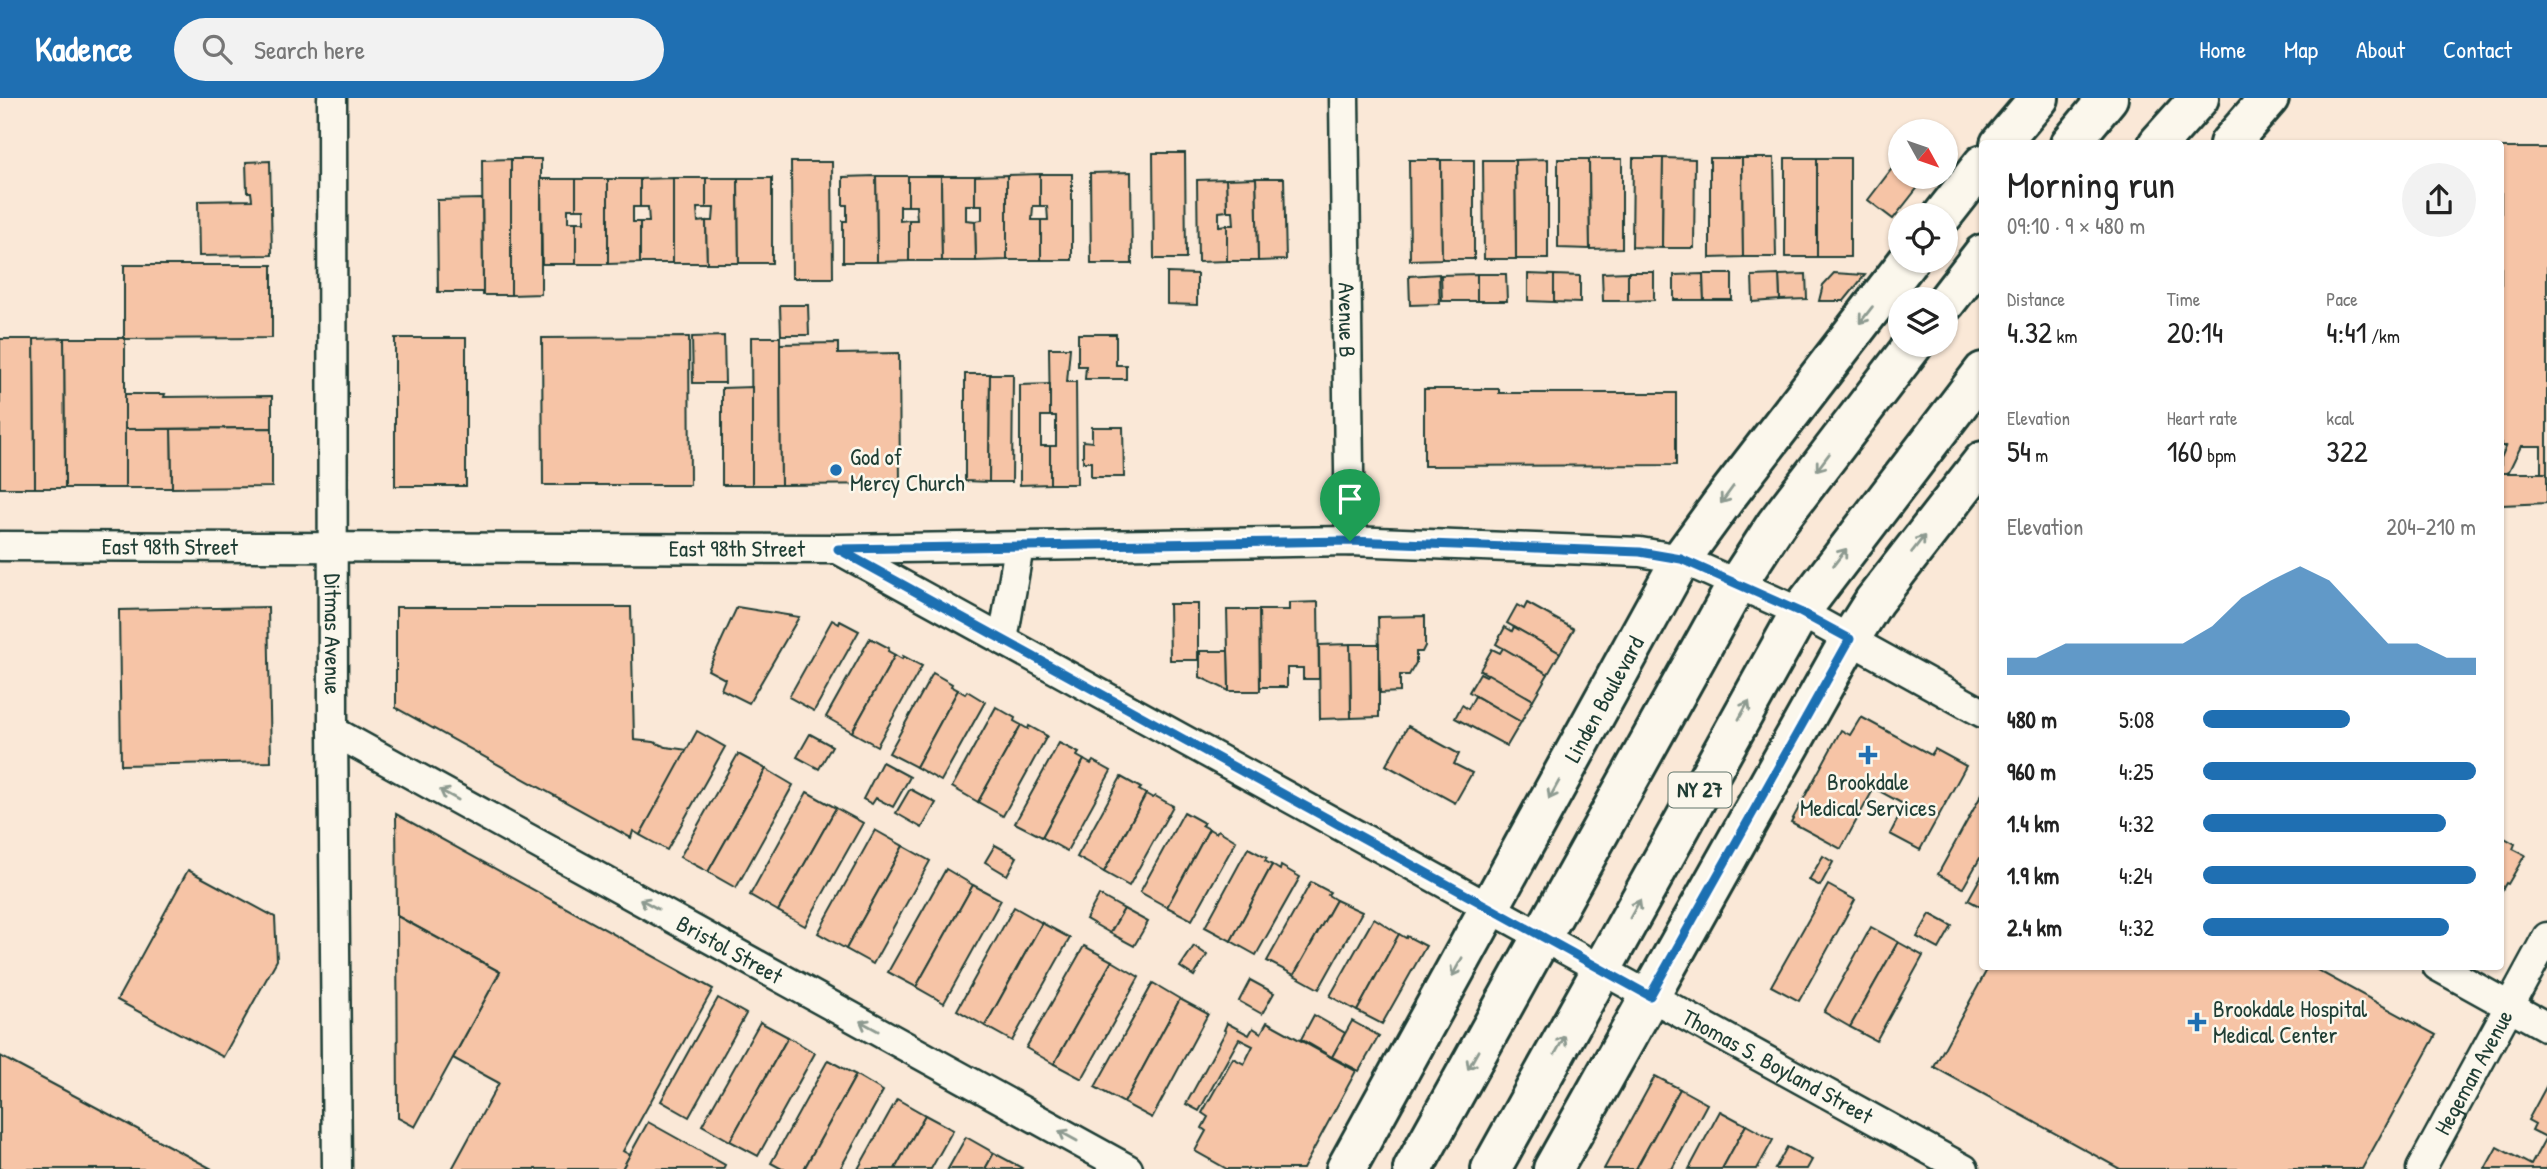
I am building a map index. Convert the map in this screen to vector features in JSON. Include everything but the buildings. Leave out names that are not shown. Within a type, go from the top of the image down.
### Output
[{"type":"main road","points":[[2003,140],[2039,98]]},
{"type":"main road","points":[[2073,140],[2108,98]]},
{"type":"main road","points":[[2162,140],[2199,98]]},
{"type":"main road","points":[[2232,140],[2269,98]]},
{"type":"main road","points":[[1952,203],[1979,169]]},
{"type":"main road","points":[[1958,287],[1979,259]]},
{"type":"main road","name":"Linden Boulevard","points":[[1346,1169],[1681,559],[1899,273]]},
{"type":"main road","name":"NY 27","points":[[1413,1169],[1737,584],[1776,524],[1904,357]]},
{"type":"main road","name":"NY 27","points":[[1491,1169],[1800,612],[1979,377]]},
{"type":"main road","points":[[1553,1169],[1850,639],[1874,601],[1979,466]]},
{"type":"street","name":"Ditmas Avenue","points":[[332,98],[337,1169]]},
{"type":"street","name":"Avenue B","points":[[1344,98],[1350,541]]},
{"type":"street","name":"East 98th Street","points":[[0,546],[838,549],[1350,541],[1640,552],[1681,559],[1800,612],[1979,711]]},
{"type":"street","points":[[1003,640],[1018,547]]},
{"type":"street","name":"Thomas S. Boyland Street","points":[[838,549],[1964,1169]]},
{"type":"street","name":"Bristol Street","points":[[333,731],[1128,1169]]},
{"type":"street","name":"Hegeman Avenue","points":[[2421,1169],[2547,937]]},
{"type":"street","points":[[2444,970],[2547,1027]]},
{"type":"place","name":"God of Mercy Church","points":[[836,470]]},
{"type":"place","name":"Brookdale Medical Services","points":[[1868,755]]},
{"type":"place","name":"Brookdale Hospital Medical Center","points":[[2197,1022]]},
{"type":"route","points":[[1350,541],[1640,552],[1681,559],[1800,612],[1850,639],[1650,996],[838,549],[1350,541]]}]
